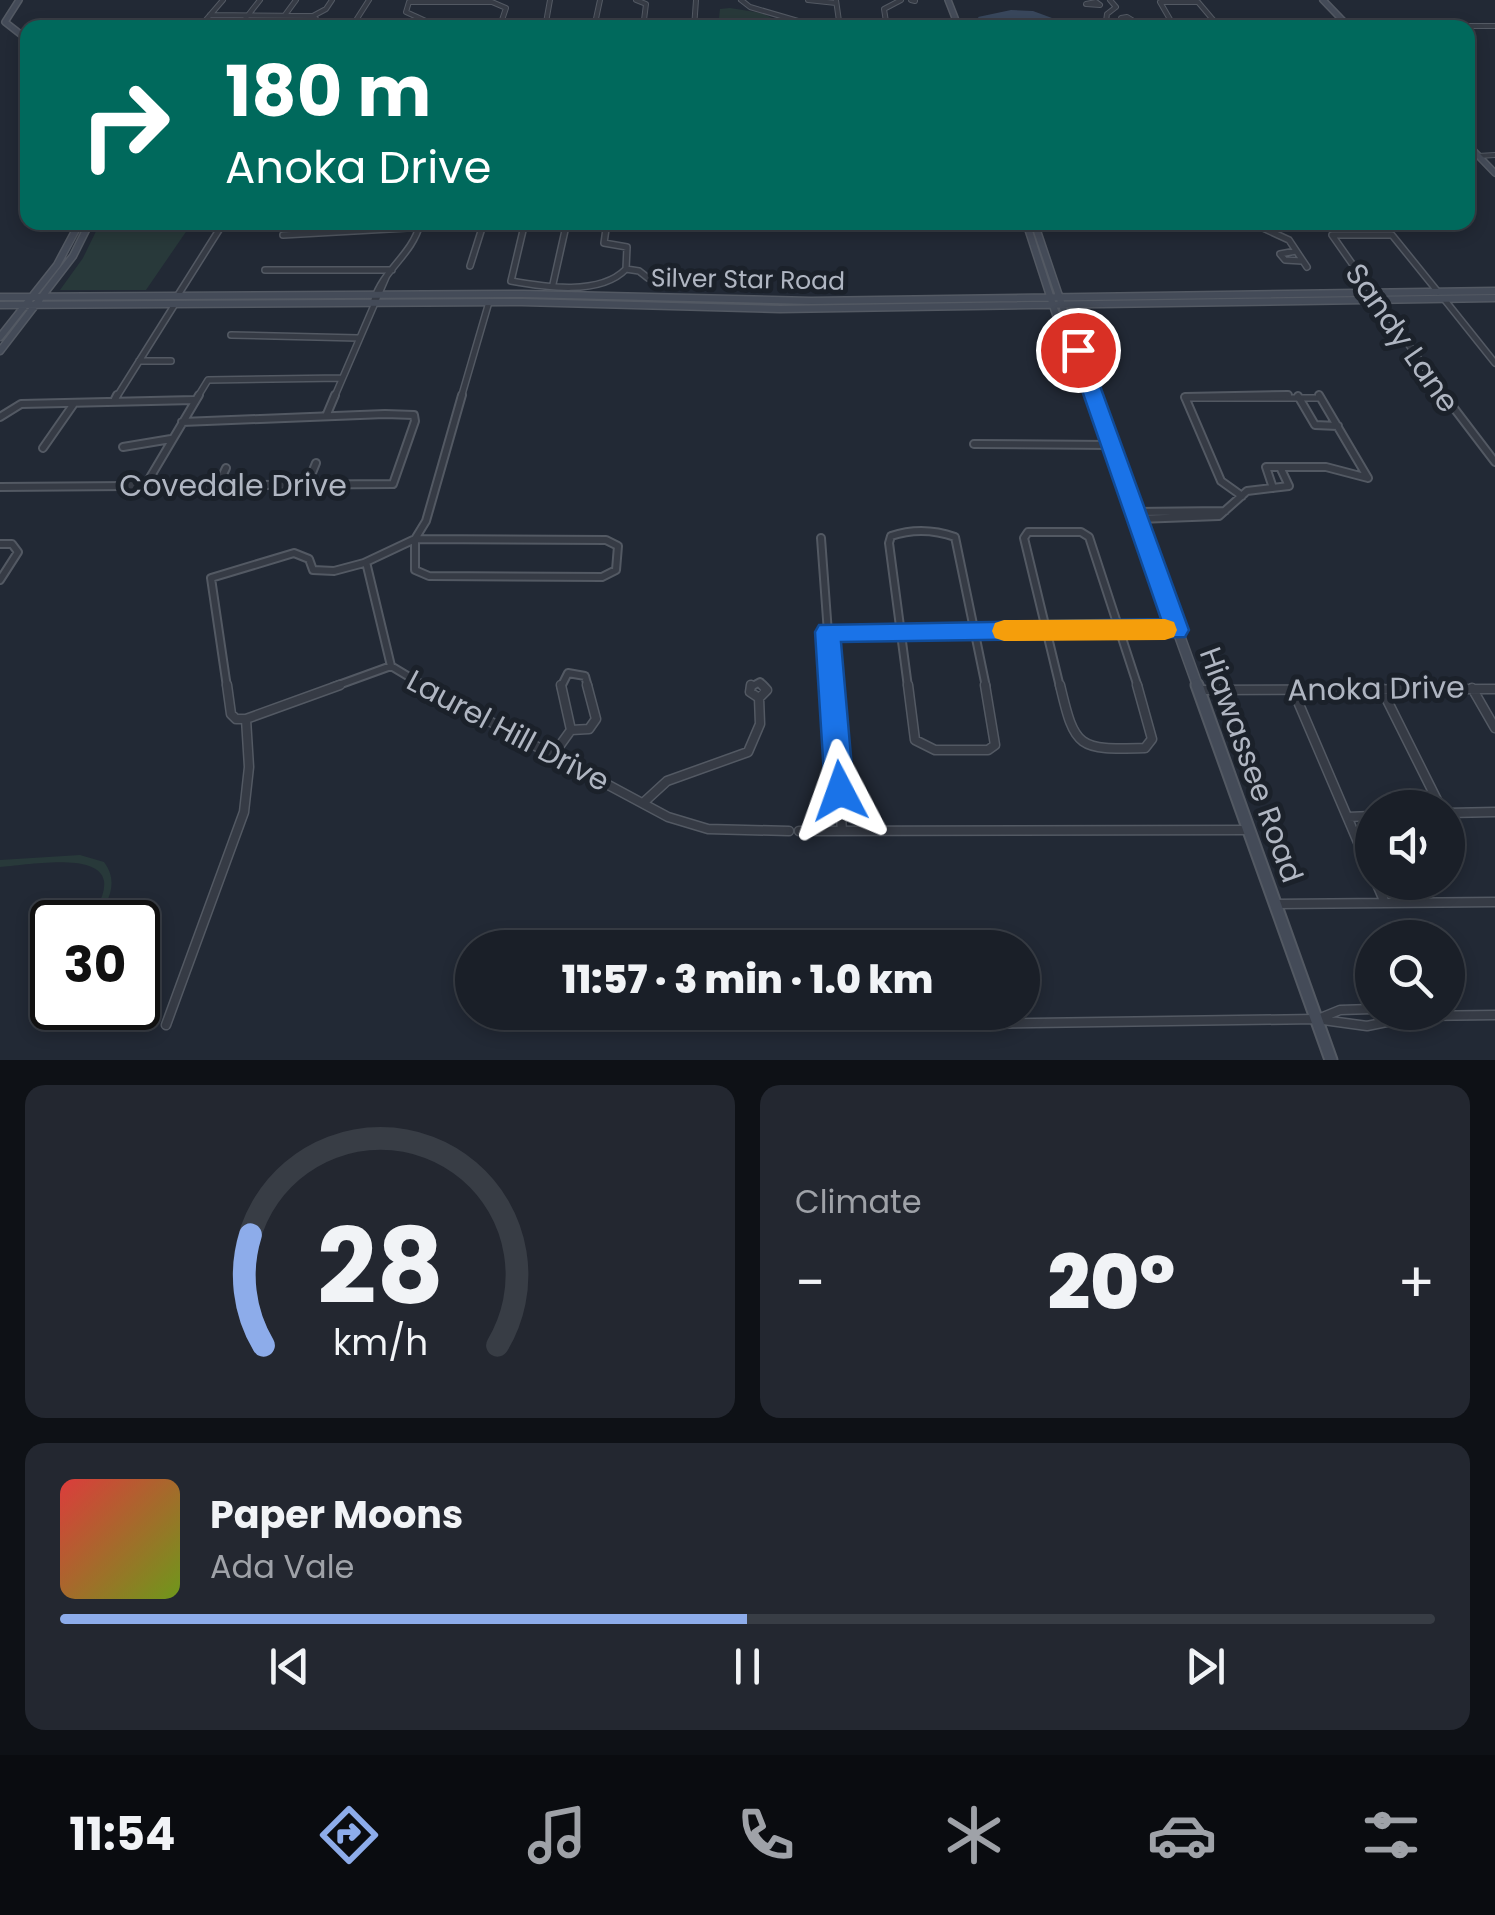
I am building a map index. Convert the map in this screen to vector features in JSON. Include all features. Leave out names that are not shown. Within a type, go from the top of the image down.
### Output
[{"type":"main road","points":[[0,15],[16,0]]},
{"type":"main road","points":[[3,29],[6,14],[16,0]]},
{"type":"main road","points":[[1323,0],[1342,20]]},
{"type":"main road","points":[[1475,153],[1495,173]]},
{"type":"main road","points":[[0,351],[76,230]]},
{"type":"main road","points":[[0,337],[72,256],[86,230]]},
{"type":"main road","name":"Hiawassee Road","points":[[1032,230],[1064,339],[1084,374]]},
{"type":"main road","name":"Hiawassee Road","points":[[1033,230],[1331,1060]]},
{"type":"main road","points":[[1192,302],[1197,297],[1230,294]]},
{"type":"main road","name":"Silver Star Road","points":[[1061,299],[1230,294],[1372,296]]},
{"type":"main road","name":"Silver Star Road","points":[[177,299],[268,295],[489,302],[1050,299],[1192,302],[1495,294]]},
{"type":"main road","points":[[489,302],[500,298],[572,295]]},
{"type":"main road","name":"Silver Star Road","points":[[0,301],[572,295],[700,308],[1050,299]]},
{"type":"main road","points":[[700,308],[774,301]]},
{"type":"street","points":[[206,20],[223,0]]},
{"type":"street","points":[[244,20],[260,0]]},
{"type":"street","points":[[285,15],[296,0]]},
{"type":"street","points":[[210,15],[313,16],[326,9],[332,0]]},
{"type":"street","points":[[636,0],[646,4],[645,20]]},
{"type":"street","points":[[741,0],[796,20]]},
{"type":"street","points":[[808,0],[836,2]]},
{"type":"street","points":[[887,20],[885,7],[901,0]]},
{"type":"street","points":[[1105,16],[1116,7],[1110,0]]},
{"type":"street","points":[[422,20],[406,12],[409,1],[492,2],[506,8],[502,20]]},
{"type":"street","points":[[1160,1],[1198,2],[1214,20]]},
{"type":"street","points":[[313,16],[317,20]]},
{"type":"street","points":[[1105,16],[1121,19]]},
{"type":"street","points":[[1105,16],[1108,20]]},
{"type":"street","points":[[1478,156],[1495,156]]},
{"type":"street","points":[[115,400],[219,230]]},
{"type":"street","points":[[283,234],[381,230]]},
{"type":"street","points":[[182,422],[278,421],[327,414],[376,297],[390,272],[412,251],[418,230]]},
{"type":"street","points":[[470,266],[481,230]]},
{"type":"street","points":[[524,230],[512,281],[606,284],[626,270],[627,247],[605,244],[606,230]]},
{"type":"street","points":[[553,284],[565,230]]},
{"type":"street","points":[[1269,230],[1283,236],[1297,251],[1305,264],[1285,260],[1280,254],[1297,251]]},
{"type":"street","name":"Sandy Lane","points":[[1441,295],[1396,238],[1362,234],[1332,237],[1483,451],[1495,462]]},
{"type":"street","points":[[265,270],[390,272]]},
{"type":"street","points":[[1441,295],[1495,363]]},
{"type":"street","points":[[391,666],[246,719],[236,719],[231,714],[211,578],[294,553],[309,559],[319,573],[366,562],[415,539],[606,540],[618,546],[616,570],[602,577],[429,576],[415,570],[415,539],[426,520],[489,302]]},
{"type":"street","points":[[231,336],[358,338]]},
{"type":"street","points":[[140,361],[171,361]]},
{"type":"street","points":[[146,486],[208,380],[342,378]]},
{"type":"street","points":[[1298,394],[1316,425],[1338,426]]},
{"type":"street","points":[[1242,496],[1221,481],[1184,398],[1319,395],[1368,478],[1326,467],[1264,469],[1273,488]]},
{"type":"street","points":[[0,416],[21,404],[194,400]]},
{"type":"street","points":[[43,448],[73,404]]},
{"type":"street","name":"Covedale Drive","points":[[0,487],[393,484],[414,426],[414,415],[327,414]]},
{"type":"street","points":[[124,446],[172,439]]},
{"type":"street","points":[[974,444],[1110,445]]},
{"type":"street","points":[[307,486],[316,463]]},
{"type":"street","points":[[1135,516],[1208,518],[1226,512],[1252,489],[1289,486],[1280,467]]},
{"type":"street","points":[[218,486],[226,468]]},
{"type":"street","points":[[898,532],[919,532],[947,533],[955,538],[975,631],[995,745],[988,750],[959,752],[924,748],[915,740],[889,543],[892,536],[898,532]]},
{"type":"street","points":[[1028,532],[1082,532],[1089,537],[1121,630],[1152,739],[1145,748],[1090,748],[1071,731],[1024,538],[1028,532]]},
{"type":"street","points":[[820,538],[842,831]]},
{"type":"street","points":[[0,544],[12,544],[18,552],[0,580]]},
{"type":"street","name":"Laurel Hill Drive","points":[[366,562],[391,666],[668,817],[708,828],[794,831],[1248,830]]},
{"type":"street","points":[[828,632],[1176,630]]},
{"type":"street","points":[[553,755],[571,730],[561,685],[568,674],[580,672],[585,676],[596,719],[590,730],[571,730]]},
{"type":"street","points":[[1471,687],[1495,728]]},
{"type":"street","points":[[1381,688],[1432,790]]},
{"type":"street","name":"Anoka Drive","points":[[1198,690],[1495,689]]},
{"type":"street","points":[[1293,690],[1355,834]]},
{"type":"street","points":[[642,803],[666,779],[715,768],[748,752],[760,724],[759,698]]},
{"type":"street","points":[[166,1026],[244,812],[249,767],[246,719]]},
{"type":"street","points":[[1465,813],[1495,812]]},
{"type":"street","points":[[1348,817],[1355,817]]},
{"type":"street","points":[[1275,904],[1495,902]]},
{"type":"street","points":[[1316,1020],[1340,1010],[1355,1010]]},
{"type":"street","points":[[1465,1015],[1495,1015]]},
{"type":"street","points":[[1040,1023],[1316,1020],[1355,1026]]},
{"type":"shaded area","points":[[720,9],[762,13],[776,20],[719,20]]},
{"type":"shaded area","points":[[96,230],[187,230],[146,290],[60,290],[83,258]]},
{"type":"shaded area","points":[[80,855],[104,862],[111,878],[107,900],[100,900],[104,881],[89,866],[42,863],[0,867],[0,860]]},
{"type":"water","points":[[1011,10],[1033,11],[1052,20],[980,20],[978,17]]},
{"type":"slow traffic","points":[[1004,631],[1165,630]]},
{"type":"route","points":[[840,791],[828,632],[1176,630],[1078,350]]}]
